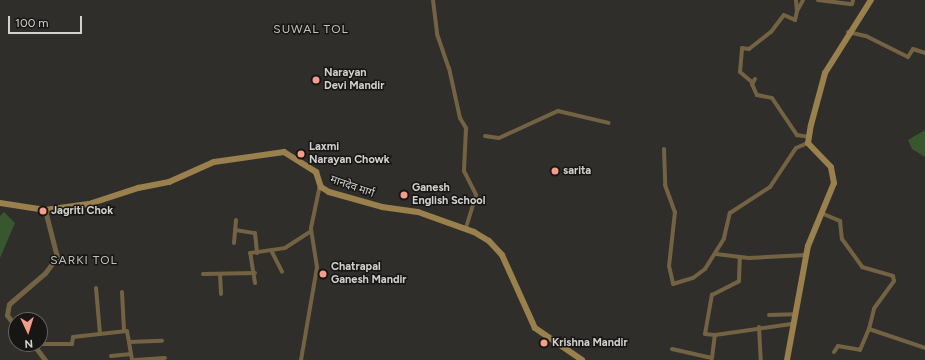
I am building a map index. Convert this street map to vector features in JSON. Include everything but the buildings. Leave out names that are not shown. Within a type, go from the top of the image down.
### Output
[{"type":"main road","points":[[787,360],[791,324],[806,255],[821,213],[834,183],[833,172],[809,140],[822,80],[848,32],[871,0]]},
{"type":"main road","name":"मानदेव मार्ग","points":[[0,203],[45,210],[99,202],[138,188],[169,182],[214,162],[277,152],[293,154],[316,172],[320,183],[329,192],[350,199],[418,212],[466,228],[489,241],[502,255],[535,328],[582,360]]},
{"type":"street","points":[[433,0],[437,34],[449,68],[460,118],[466,128],[464,172],[476,196],[466,228]]},
{"type":"street","points":[[796,0],[797,11]]},
{"type":"street","points":[[664,149],[665,185],[674,212],[669,266],[673,284],[693,278],[716,254],[730,213],[770,186],[796,148],[809,140],[798,134],[779,105],[772,98],[757,95],[754,81],[740,72],[742,48],[749,49],[771,32],[784,15],[795,20],[797,11],[803,0]]},
{"type":"street","points":[[818,0],[852,4],[853,0]]},
{"type":"street","points":[[848,32],[866,36],[908,57],[913,49],[925,53]]},
{"type":"street","points":[[484,136],[499,138],[540,122],[558,111],[609,123]]},
{"type":"street","points":[[301,360],[317,267],[311,231],[320,183]]},
{"type":"street","points":[[8,316],[9,304],[45,273],[57,257],[45,210]]},
{"type":"street","points":[[821,213],[840,221],[842,239],[862,267],[893,276],[894,281],[874,309],[869,328],[860,350],[838,346],[834,352]]},
{"type":"street","points":[[234,243],[236,220]]},
{"type":"street","points":[[235,230],[254,233],[257,253]]},
{"type":"street","points":[[255,283],[255,273],[250,254],[272,252],[285,248],[311,231]]},
{"type":"street","points":[[272,252],[282,272]]},
{"type":"street","points":[[716,254],[740,258],[806,255]]},
{"type":"street","points":[[740,258],[738,281],[712,295],[705,334],[715,335],[759,327],[791,324]]},
{"type":"street","points":[[203,274],[255,273]]},
{"type":"street","points":[[220,274],[220,294]]},
{"type":"street","points":[[96,288],[100,334]]},
{"type":"street","points":[[122,292],[124,331]]},
{"type":"street","points":[[769,315],[794,314]]},
{"type":"street","points":[[759,327],[761,360]]},
{"type":"street","points":[[869,328],[925,348]]},
{"type":"street","points":[[48,344],[72,344],[73,337],[127,331],[133,360],[165,358]]},
{"type":"street","points":[[672,349],[712,358],[715,335]]},
{"type":"street","points":[[129,342],[162,341]]},
{"type":"street","points":[[111,356],[131,354]]},
{"type":"green space","points":[[925,130],[925,157],[912,149],[908,140]]},
{"type":"green space","points":[[4,212],[15,223],[0,258],[0,216]]},
{"type":"place","name":"Narayan Devi Mandir","points":[[316,80]]},
{"type":"place","name":"Laxmi Narayan Chowk","points":[[301,154]]},
{"type":"place","name":"sarita","points":[[555,171]]},
{"type":"place","name":"Ganesh English School","points":[[404,195]]},
{"type":"place","name":"Jagriti Chok","points":[[43,211]]},
{"type":"place","name":"Chatrapal Ganesh Mandir","points":[[323,274]]},
{"type":"place","name":"Krishna Mandir","points":[[544,343]]},
{"type":"district","name":"SUWAL TOL","points":[[311,30]]},
{"type":"district","name":"SARKI TOL","points":[[84,261]]}]
